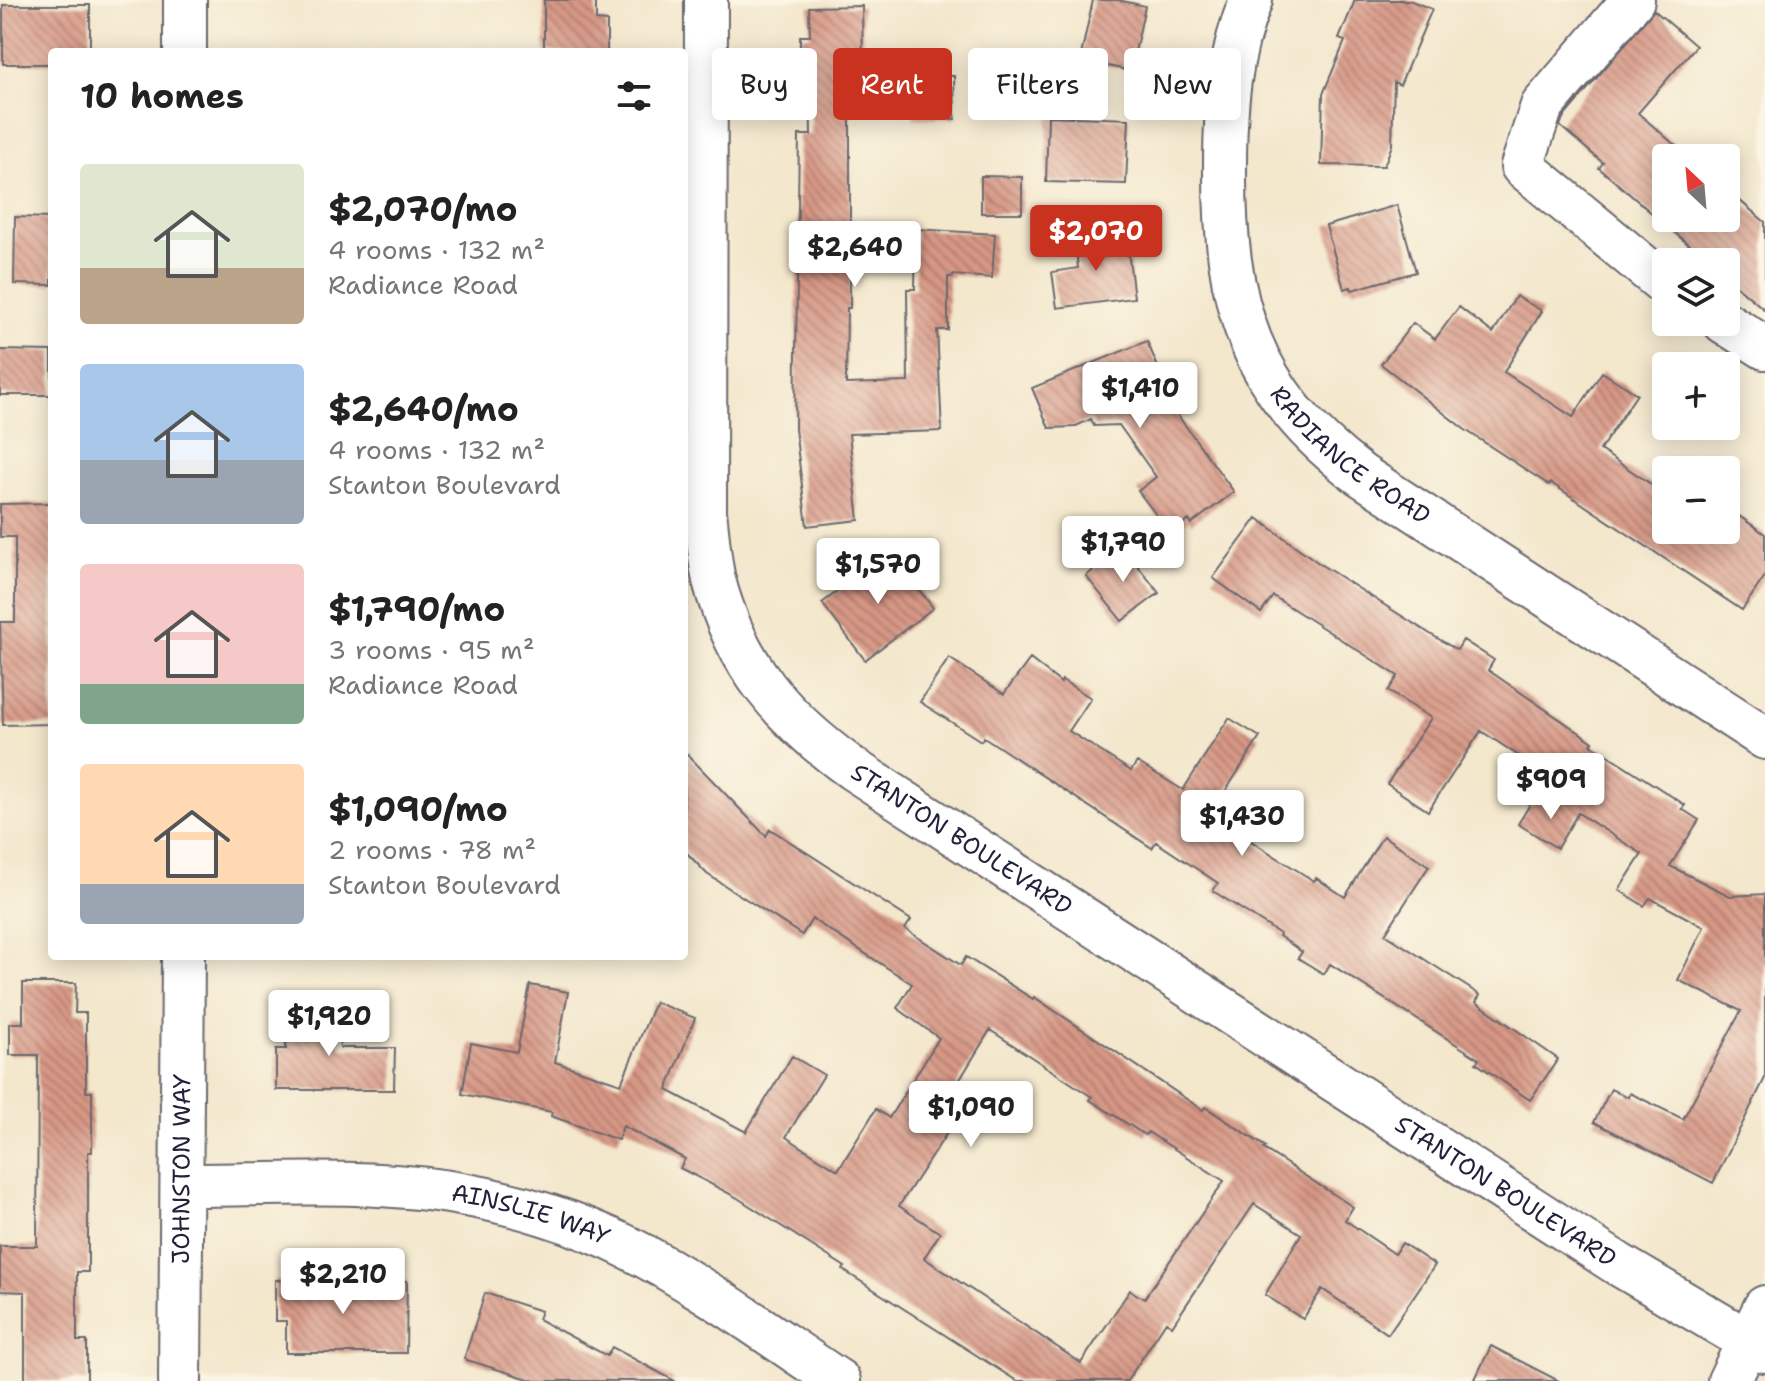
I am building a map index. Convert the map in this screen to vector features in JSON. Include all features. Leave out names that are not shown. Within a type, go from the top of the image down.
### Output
[{"type":"street","points":[[185,0],[185,48]]},
{"type":"street","name":"STANTON BOULEVARD","points":[[706,0],[705,512],[713,577],[726,619],[749,667],[788,717],[853,769],[1618,1264],[1759,1333]]},
{"type":"street","name":"RADIANCE ROAD","points":[[1251,0],[1235,51],[1227,98],[1225,206],[1229,266],[1238,307],[1253,351],[1271,384],[1305,429],[1361,475],[1765,738]]},
{"type":"street","points":[[1633,0],[1542,106],[1522,166],[1652,273]]},
{"type":"street","points":[[1740,332],[1765,348]]},
{"type":"street","name":"JOHNSTON WAY","points":[[180,1381],[183,960]]},
{"type":"street","name":"AINSLIE WAY","points":[[182,1185],[369,1185],[460,1193],[535,1211],[628,1247],[711,1296],[839,1381]]},
{"type":"street","points":[[1729,1381],[1759,1333]]},
{"type":"building","points":[[544,0],[596,0],[596,20],[607,21],[607,48],[544,48]]},
{"type":"building","points":[[1093,0],[1118,0],[1145,6],[1136,48],[1124,48],[1124,69],[1108,66],[1108,48],[1083,48]]},
{"type":"building","points":[[1355,0],[1409,0],[1432,9],[1400,85],[1394,82],[1392,145],[1384,166],[1321,165],[1323,94],[1345,41],[1339,39]]},
{"type":"building","points":[[3,5],[90,5],[90,48],[48,48],[48,64],[3,64]]},
{"type":"building","points":[[862,6],[863,48],[833,48],[833,120],[850,120],[850,308],[847,308],[846,384],[908,382],[907,289],[915,289],[916,229],[995,234],[992,278],[948,277],[948,330],[937,330],[942,431],[849,434],[859,520],[807,526],[795,429],[799,135],[811,135],[811,120],[817,120],[817,48],[800,48],[800,36],[810,36],[809,7]]},
{"type":"building","points":[[1654,10],[1696,46],[1638,113],[1674,144],[1652,144],[1652,213],[1599,168],[1603,163],[1560,126],[1563,118]]},
{"type":"building","points":[[952,76],[954,76],[955,119],[952,119]]},
{"type":"building","points":[[1048,120],[1129,120],[1126,184],[1046,182]]},
{"type":"building","points":[[981,176],[1022,177],[1022,213],[981,213]]},
{"type":"building","points":[[1740,201],[1765,222],[1765,310],[1740,289],[1740,248],[1693,248],[1674,232],[1740,232]]},
{"type":"building","points":[[1397,205],[1416,272],[1352,290],[1351,287],[1344,289],[1326,226]]},
{"type":"building","points":[[15,217],[48,218],[48,285],[14,284]]},
{"type":"building","points":[[1126,234],[1134,298],[1057,308],[1052,272],[1078,268],[1075,240]]},
{"type":"building","points":[[1516,296],[1542,311],[1504,372],[1573,417],[1602,372],[1637,394],[1600,450],[1652,485],[1652,544],[1740,544],[1740,517],[1765,534],[1765,576],[1742,610],[1464,429],[1381,364],[1413,323],[1435,339],[1459,307],[1493,333]]},
{"type":"building","points":[[1147,341],[1179,417],[1234,492],[1191,524],[1189,520],[1170,533],[1138,491],[1156,477],[1119,425],[1094,426],[1091,419],[1074,427],[1049,428],[1032,388]]},
{"type":"building","points":[[0,350],[48,351],[48,395],[0,395]]},
{"type":"building","points":[[48,503],[48,724],[3,725],[0,622],[15,622],[15,537],[0,537],[0,504]]},
{"type":"building","points":[[1257,518],[1320,564],[1457,650],[1463,640],[1494,660],[1488,670],[1593,742],[1591,744],[1685,805],[1682,809],[1699,820],[1670,866],[1730,896],[1765,894],[1765,1078],[1713,1183],[1594,1122],[1611,1089],[1628,1097],[1630,1093],[1683,1119],[1741,1011],[1678,980],[1704,927],[1650,898],[1644,906],[1619,890],[1642,854],[1578,813],[1557,848],[1518,824],[1548,775],[1481,731],[1428,811],[1387,784],[1431,718],[1388,691],[1398,676],[1273,596],[1261,613],[1213,578]]},
{"type":"building","points":[[1123,547],[1159,593],[1122,621],[1086,576]]},
{"type":"building","points":[[891,552],[933,608],[865,660],[822,603]]},
{"type":"building","points":[[949,658],[1004,694],[1030,659],[1061,683],[1062,680],[1091,698],[1069,731],[1131,771],[1137,762],[1183,790],[1229,718],[1260,737],[1218,803],[1248,821],[1240,834],[1345,897],[1383,836],[1429,866],[1385,934],[1480,995],[1476,1002],[1558,1059],[1530,1100],[1476,1063],[1479,1059],[1330,964],[1324,974],[1298,958],[1302,952],[1280,934],[1213,891],[1218,883],[1156,842],[1152,848],[984,737],[981,741],[920,702]]},
{"type":"building","points":[[688,755],[766,836],[770,829],[911,920],[905,929],[961,965],[966,957],[1034,997],[1203,1110],[1205,1107],[1266,1147],[1264,1149],[1353,1207],[1345,1220],[1395,1254],[1402,1243],[1435,1265],[1388,1334],[1322,1289],[1303,1319],[1265,1295],[1301,1234],[1254,1204],[1172,1326],[1166,1322],[1127,1381],[1017,1381],[843,1270],[845,1267],[736,1197],[680,1168],[685,1159],[623,1126],[618,1140],[551,1116],[552,1112],[462,1094],[471,1043],[517,1052],[530,985],[568,992],[555,1062],[621,1084],[655,1002],[695,1018],[667,1090],[746,1132],[792,1056],[824,1075],[786,1137],[838,1170],[876,1109],[889,1118],[939,1038],[897,1008],[912,984],[812,919],[802,935],[707,874],[688,854]],"holes":[[[990,1030],[1092,1097],[1090,1100],[1145,1135],[1148,1132],[1224,1181],[1144,1299],[1130,1290],[1081,1363],[924,1258],[940,1233],[899,1206],[972,1095],[956,1086]]]},
{"type":"building","points":[[23,983],[76,983],[75,1013],[86,1013],[86,1092],[92,1092],[92,1152],[88,1152],[88,1272],[77,1272],[77,1341],[87,1341],[87,1381],[25,1381],[25,1292],[0,1291],[0,1246],[37,1246],[38,1055],[10,1055],[10,1023],[23,1023]]},
{"type":"building","points":[[286,1012],[340,1012],[340,1048],[395,1048],[394,1090],[276,1090],[276,1049],[286,1049]]},
{"type":"building","points":[[275,1280],[407,1281],[406,1353],[286,1353],[286,1321],[275,1321]]},
{"type":"building","points":[[485,1293],[541,1311],[538,1319],[607,1356],[612,1347],[675,1381],[535,1381],[464,1359]]},
{"type":"building","points":[[1491,1346],[1559,1381],[1474,1381]]}]
